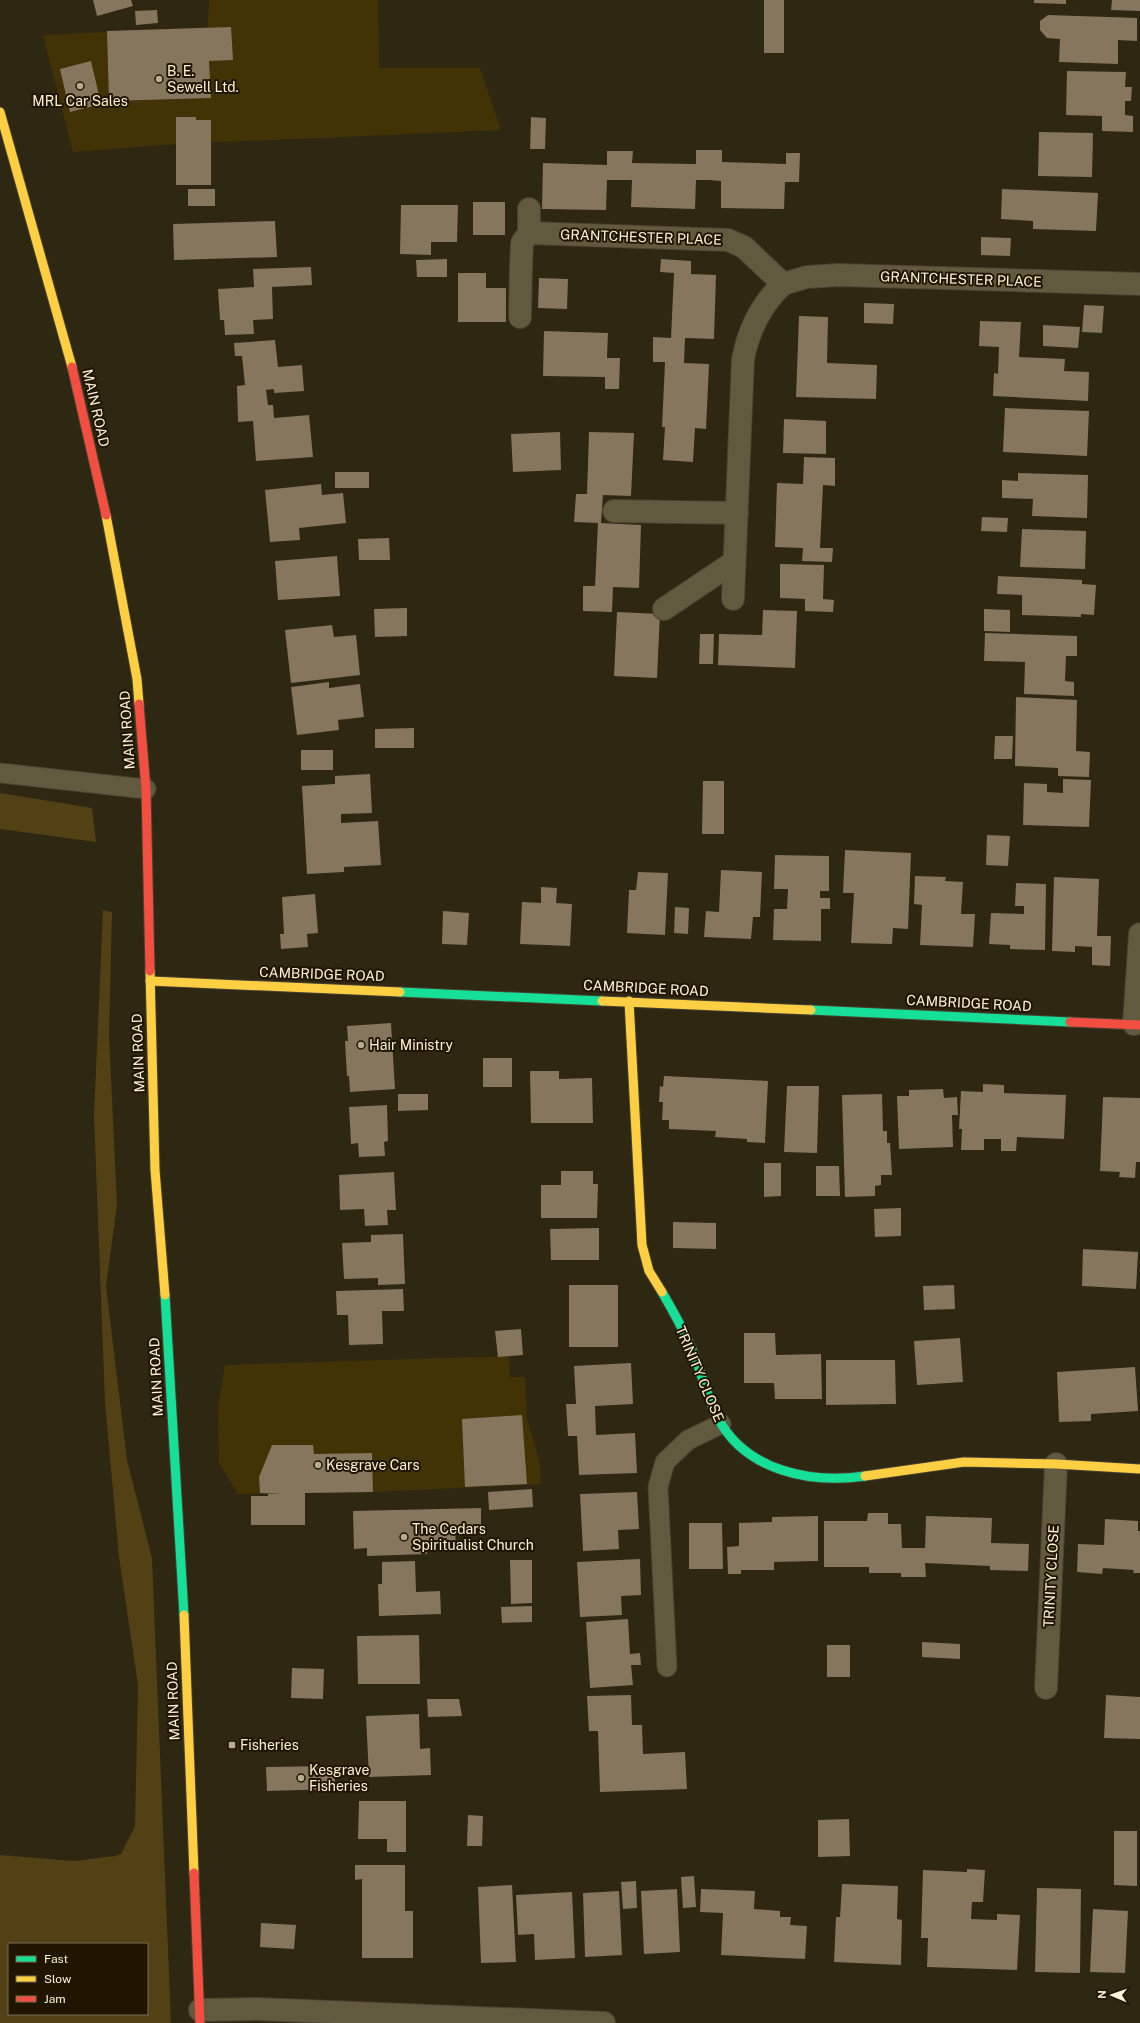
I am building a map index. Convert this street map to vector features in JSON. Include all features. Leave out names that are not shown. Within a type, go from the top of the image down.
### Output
[{"type":"main road","name":"MAIN ROAD","points":[[0,112],[69,354],[108,522],[138,678],[146,789],[155,1170],[163,1261],[183,1588],[200,2016]]},
{"type":"main road","name":"CAMBRIDGE ROAD","points":[[150,980],[1137,1024]]},
{"type":"main road","name":"TRINITY CLOSE","points":[[629,1001],[642,1245],[648,1268],[689,1342],[701,1368],[709,1398],[721,1424],[737,1446],[773,1469],[810,1477],[844,1479],[964,1462],[1056,1464],[1140,1470]]},
{"type":"street","points":[[520,317],[522,243],[529,233],[529,209]]},
{"type":"street","name":"GRANTCHESTER PLACE","points":[[529,233],[728,240],[744,247],[784,284]]},
{"type":"street","name":"GRANTCHESTER PLACE","points":[[733,599],[743,359],[748,336],[758,315],[770,296],[784,284],[807,277],[839,275],[1140,284]]},
{"type":"street","points":[[614,511],[737,513]]},
{"type":"street","points":[[664,609],[734,562]]},
{"type":"street","points":[[1137,1024],[1140,934]]},
{"type":"street","name":"TRINITY CLOSE","points":[[1046,1688],[1056,1464]]},
{"type":"street","points":[[200,2016],[257,2010],[383,2019],[604,2023]]},
{"type":"lane","points":[[0,773],[146,789]]},
{"type":"lane","points":[[667,1667],[658,1487],[665,1462],[688,1440],[721,1424]]},
{"type":"shaded area","points":[[209,0],[378,0],[379,68],[480,68],[501,130],[176,144],[73,152],[43,35],[208,27]]},
{"type":"shaded area","points":[[0,793],[92,808],[96,842],[0,829]]},
{"type":"shaded area","points":[[103,910],[112,912],[109,1035],[117,1204],[106,1286],[127,1460],[152,1558],[171,2023],[0,2023],[0,1855],[74,1861],[115,1856],[121,1854],[135,1826],[138,1685],[119,1557],[105,1402],[94,1116]]},
{"type":"shaded area","points":[[509,1356],[510,1377],[525,1377],[527,1418],[540,1464],[541,1484],[373,1492],[238,1494],[219,1463],[218,1409],[225,1365]]},
{"type":"building","points":[[93,0],[131,0],[133,6],[97,16]]},
{"type":"building","points":[[764,0],[784,0],[784,53],[764,53]]},
{"type":"building","points":[[1034,0],[1066,0],[1066,4],[1034,3]]},
{"type":"building","points":[[1112,0],[1140,0],[1140,11],[1111,10]]},
{"type":"building","points":[[157,10],[158,23],[136,25],[135,11]]},
{"type":"building","points":[[1048,15],[1137,18],[1137,41],[1118,40],[1118,64],[1059,62],[1060,39],[1047,38],[1040,30],[1040,21]]},
{"type":"building","name":"B. E. Sewell Ltd.","points":[[231,27],[233,60],[209,61],[211,98],[109,101],[107,31]]},
{"type":"building","name":"MRL Car Sales","points":[[91,61],[101,104],[70,112],[60,69]]},
{"type":"building","points":[[1067,71],[1126,72],[1125,87],[1132,87],[1131,101],[1125,101],[1125,115],[1133,116],[1133,132],[1102,131],[1102,116],[1066,115]]},
{"type":"building","points":[[176,117],[196,117],[196,120],[211,120],[211,185],[176,185]]},
{"type":"building","points":[[531,117],[546,118],[545,149],[530,149]]},
{"type":"building","points":[[1039,132],[1093,133],[1092,177],[1038,176]]},
{"type":"building","points":[[696,150],[722,150],[722,162],[786,164],[786,153],[800,153],[799,182],[785,182],[784,209],[721,208],[721,181],[709,180],[696,180],[695,209],[631,207],[632,180],[607,180],[606,210],[542,209],[543,163],[607,165],[607,151],[633,151],[632,163],[696,164]]},
{"type":"building","points":[[188,189],[215,189],[215,206],[188,206]]},
{"type":"building","points":[[1002,189],[1098,193],[1096,231],[1033,229],[1033,221],[1001,219]]},
{"type":"building","points":[[473,202],[505,202],[505,235],[473,235]]},
{"type":"building","points":[[401,205],[458,205],[457,242],[431,242],[431,255],[400,254]]},
{"type":"building","points":[[275,221],[277,257],[174,260],[173,224]]},
{"type":"building","points":[[981,237],[1011,238],[1010,256],[981,255]]},
{"type":"building","points":[[447,259],[447,277],[417,277],[416,260]]},
{"type":"building","points":[[661,259],[691,261],[691,274],[716,275],[714,339],[685,338],[684,363],[709,364],[706,429],[695,428],[693,462],[663,460],[665,427],[662,427],[665,362],[653,362],[653,337],[671,338],[674,273],[660,272]]},
{"type":"building","points":[[311,267],[312,285],[272,287],[273,319],[253,320],[254,334],[225,335],[224,320],[220,320],[218,289],[254,287],[253,269]]},
{"type":"building","points":[[458,273],[486,273],[486,288],[506,288],[506,322],[458,322]]},
{"type":"building","points":[[539,278],[568,279],[567,309],[538,308]]},
{"type":"building","points":[[864,303],[894,304],[893,324],[864,323]]},
{"type":"building","points":[[1084,305],[1104,306],[1102,333],[1082,332]]},
{"type":"building","points":[[799,316],[828,317],[827,363],[877,365],[876,399],[796,397]]},
{"type":"building","points":[[980,321],[1021,322],[1019,357],[1065,359],[1064,371],[1089,372],[1088,401],[993,396],[994,373],[998,374],[999,347],[979,346]]},
{"type":"building","points":[[1043,325],[1080,327],[1078,348],[1043,346]]},
{"type":"building","points":[[544,331],[608,333],[607,358],[620,358],[619,389],[605,389],[605,377],[543,376]]},
{"type":"building","points":[[275,340],[278,367],[302,365],[304,391],[274,393],[274,389],[266,390],[268,405],[273,405],[274,418],[309,415],[313,457],[256,461],[253,421],[238,422],[237,386],[245,385],[242,356],[235,356],[234,343]]},
{"type":"building","points":[[1005,408],[1089,411],[1087,456],[1003,452]]},
{"type":"building","points":[[784,419],[826,421],[826,454],[783,453]]},
{"type":"building","points":[[560,432],[561,470],[513,472],[511,434]]},
{"type":"building","points":[[589,432],[634,433],[631,496],[603,495],[601,523],[641,525],[639,588],[613,587],[612,612],[583,611],[583,586],[595,586],[598,523],[574,522],[576,494],[587,494]]},
{"type":"building","points":[[804,457],[835,458],[835,486],[823,485],[820,548],[833,548],[832,562],[802,561],[803,548],[775,547],[777,483],[803,484]]},
{"type":"building","points":[[335,472],[369,472],[369,488],[335,488]]},
{"type":"building","points":[[1018,473],[1088,475],[1087,518],[1032,516],[1033,499],[1002,498],[1002,480],[1018,481]]},
{"type":"building","points":[[321,484],[322,495],[343,493],[346,523],[299,528],[300,540],[270,542],[265,490]]},
{"type":"building","points":[[982,517],[1008,518],[1007,532],[981,531]]},
{"type":"building","points":[[1022,529],[1086,531],[1085,569],[1020,567]]},
{"type":"building","points":[[389,538],[390,560],[359,560],[358,539]]},
{"type":"building","points":[[337,556],[340,596],[278,600],[275,561]]},
{"type":"building","points":[[780,564],[824,565],[823,599],[834,600],[833,612],[805,611],[805,599],[780,598]]},
{"type":"building","points":[[998,576],[1082,580],[1082,584],[1096,585],[1094,615],[1081,614],[1081,617],[1022,615],[1022,595],[997,594]]},
{"type":"building","points":[[407,608],[407,636],[375,637],[374,609]]},
{"type":"building","points":[[984,609],[1010,610],[1010,632],[984,631]]},
{"type":"building","points":[[763,610],[797,611],[795,668],[718,665],[719,634],[762,635]]},
{"type":"building","points":[[617,612],[660,614],[657,678],[614,676]]},
{"type":"building","points":[[332,625],[334,637],[356,635],[360,675],[291,683],[285,630]]},
{"type":"building","points":[[985,633],[1077,636],[1077,656],[1066,656],[1065,681],[1074,682],[1074,696],[1024,694],[1025,662],[984,661]]},
{"type":"building","points":[[700,634],[714,634],[713,664],[699,664]]},
{"type":"building","points":[[329,682],[329,688],[360,684],[364,717],[338,720],[339,730],[297,735],[291,687]]},
{"type":"building","points":[[1016,697],[1077,700],[1076,751],[1090,752],[1089,777],[1058,776],[1058,768],[1015,766]]},
{"type":"building","points":[[414,728],[414,748],[375,748],[375,729]]},
{"type":"building","points":[[995,736],[1013,736],[1012,759],[994,759]]},
{"type":"building","points":[[301,750],[333,750],[333,770],[301,770]]},
{"type":"building","points":[[370,774],[372,813],[341,814],[341,823],[378,821],[381,865],[344,867],[344,872],[307,874],[302,786],[335,784],[335,776]]},
{"type":"building","points":[[1063,779],[1091,780],[1089,827],[1023,825],[1024,783],[1047,784],[1047,792],[1063,793]]},
{"type":"building","points":[[703,781],[724,781],[724,834],[702,834]]},
{"type":"building","points":[[987,835],[1010,836],[1008,866],[986,865]]},
{"type":"building","points":[[845,850],[911,853],[908,929],[893,928],[892,944],[851,943],[854,893],[843,893]]},
{"type":"building","points":[[775,855],[829,856],[829,891],[820,891],[820,898],[830,898],[830,909],[821,909],[821,941],[773,940],[774,909],[787,909],[788,889],[774,889]]},
{"type":"building","points":[[721,870],[762,872],[760,917],[753,917],[751,939],[704,937],[706,911],[719,912]]},
{"type":"building","points":[[638,872],[668,873],[665,935],[627,933],[629,890],[636,890]]},
{"type":"building","points":[[915,876],[946,877],[945,881],[963,882],[961,914],[975,914],[973,947],[920,945],[922,905],[914,904]]},
{"type":"building","points":[[1054,877],[1099,879],[1097,936],[1111,936],[1110,966],[1092,965],[1092,947],[1075,946],[1075,952],[1052,951]]},
{"type":"building","points":[[1016,883],[1046,884],[1045,950],[1010,949],[1010,945],[989,944],[991,913],[1024,914],[1024,906],[1015,906]]},
{"type":"building","points":[[541,887],[557,888],[556,903],[572,904],[570,946],[520,944],[522,902],[541,903]]},
{"type":"building","points":[[315,894],[318,933],[307,934],[308,947],[281,949],[280,934],[284,934],[282,897]]},
{"type":"building","points":[[675,907],[689,908],[688,934],[674,933]]},
{"type":"building","points":[[443,911],[469,913],[467,945],[442,944]]},
{"type":"building","points":[[391,1023],[395,1089],[350,1092],[349,1076],[347,1076],[345,1041],[348,1041],[347,1026]]},
{"type":"building","points":[[483,1058],[512,1058],[512,1087],[483,1087]]},
{"type":"building","points":[[530,1071],[559,1071],[559,1079],[592,1078],[593,1123],[531,1123]]},
{"type":"building","points":[[664,1076],[768,1081],[765,1143],[747,1142],[747,1139],[715,1137],[716,1131],[669,1129],[669,1120],[662,1120],[663,1102],[659,1102],[660,1086],[663,1087]]},
{"type":"building","points":[[983,1084],[1004,1085],[1004,1093],[1066,1095],[1064,1139],[1017,1137],[1016,1151],[1001,1151],[1001,1139],[984,1139],[984,1150],[961,1150],[962,1129],[959,1129],[961,1091],[983,1092]]},
{"type":"building","points":[[787,1086],[819,1086],[817,1153],[784,1152]]},
{"type":"building","points":[[943,1089],[944,1098],[957,1097],[958,1115],[952,1115],[953,1147],[899,1149],[897,1096],[909,1096],[909,1090]]},
{"type":"building","points":[[398,1094],[428,1094],[428,1110],[398,1111]]},
{"type":"building","points":[[882,1094],[883,1131],[887,1131],[887,1143],[890,1143],[892,1175],[881,1175],[881,1185],[875,1186],[875,1196],[845,1197],[842,1095]]},
{"type":"building","points":[[1103,1097],[1140,1098],[1140,1162],[1136,1162],[1135,1178],[1119,1177],[1120,1172],[1100,1171]]},
{"type":"building","points":[[387,1105],[388,1141],[384,1142],[385,1156],[359,1157],[358,1143],[351,1144],[349,1107]]},
{"type":"building","points":[[764,1163],[781,1163],[781,1196],[764,1197]]},
{"type":"building","points":[[816,1166],[839,1166],[840,1196],[816,1196]]},
{"type":"building","points":[[561,1171],[593,1171],[593,1184],[598,1184],[597,1218],[541,1218],[541,1185],[561,1185]]},
{"type":"building","points":[[394,1172],[396,1210],[387,1210],[388,1225],[365,1226],[364,1209],[340,1210],[339,1175]]},
{"type":"building","points":[[901,1208],[901,1236],[875,1237],[874,1209]]},
{"type":"building","points":[[673,1222],[716,1223],[716,1249],[673,1248]]},
{"type":"building","points":[[599,1228],[599,1260],[551,1260],[550,1229]]},
{"type":"building","points":[[403,1234],[405,1284],[378,1285],[378,1278],[344,1279],[342,1243],[371,1242],[371,1235]]},
{"type":"building","points":[[1083,1249],[1138,1252],[1136,1289],[1082,1286]]},
{"type":"building","points":[[569,1285],[618,1285],[618,1347],[569,1347]]},
{"type":"building","points":[[954,1285],[955,1309],[924,1310],[923,1286]]},
{"type":"building","points":[[403,1289],[404,1311],[382,1311],[383,1344],[349,1345],[348,1315],[337,1315],[336,1291]]},
{"type":"building","points":[[521,1329],[523,1355],[498,1357],[495,1331]]},
{"type":"building","points":[[744,1333],[775,1333],[776,1355],[821,1354],[822,1399],[775,1399],[774,1383],[744,1383]]},
{"type":"building","points":[[960,1338],[963,1382],[917,1385],[914,1341]]},
{"type":"building","points":[[826,1360],[895,1360],[896,1404],[826,1405]]},
{"type":"building","points":[[631,1363],[633,1404],[595,1406],[596,1435],[635,1433],[637,1473],[579,1475],[577,1436],[568,1436],[566,1404],[576,1404],[574,1366]]},
{"type":"building","points":[[1135,1367],[1138,1411],[1091,1414],[1091,1421],[1059,1422],[1057,1372]]},
{"type":"building","points":[[522,1415],[527,1484],[465,1487],[462,1419]]},
{"type":"building","name":"Kesgrave Cars","points":[[272,1445],[313,1445],[314,1454],[372,1453],[373,1492],[305,1493],[305,1525],[251,1525],[251,1496],[282,1494],[260,1493],[259,1477]]},
{"type":"building","points":[[532,1489],[533,1507],[489,1510],[488,1492]]},
{"type":"building","points":[[637,1492],[639,1529],[618,1530],[619,1549],[583,1551],[580,1494]]},
{"type":"building","name":"The Cedars Spiritualist Church","points":[[481,1508],[481,1529],[455,1529],[456,1545],[427,1545],[427,1554],[367,1556],[367,1548],[354,1549],[353,1511]]},
{"type":"building","points":[[868,1513],[888,1513],[888,1524],[901,1524],[902,1548],[925,1548],[926,1516],[992,1518],[991,1543],[1029,1544],[1028,1571],[990,1570],[990,1566],[925,1563],[926,1577],[901,1577],[901,1573],[869,1573],[869,1567],[824,1567],[824,1521],[867,1521]]},
{"type":"building","points":[[818,1516],[818,1561],[774,1562],[774,1570],[741,1570],[741,1574],[728,1574],[727,1547],[739,1546],[739,1523],[772,1522],[772,1517]]},
{"type":"building","points":[[1105,1519],[1138,1521],[1138,1531],[1140,1531],[1140,1573],[1133,1573],[1134,1570],[1103,1568],[1102,1574],[1077,1572],[1078,1544],[1104,1545]]},
{"type":"building","points":[[689,1523],[722,1523],[723,1569],[689,1569]]},
{"type":"building","points":[[640,1559],[641,1595],[621,1596],[622,1615],[580,1617],[577,1562]]},
{"type":"building","points":[[510,1560],[532,1560],[532,1603],[511,1604]]},
{"type":"building","points":[[415,1561],[416,1592],[440,1591],[441,1614],[379,1616],[378,1584],[382,1584],[382,1562]]},
{"type":"building","points":[[532,1606],[532,1622],[502,1623],[501,1607]]},
{"type":"building","points":[[628,1619],[630,1654],[640,1653],[641,1665],[631,1665],[633,1685],[590,1688],[586,1622]]},
{"type":"building","points":[[419,1635],[420,1684],[358,1684],[357,1636]]},
{"type":"building","points":[[922,1642],[960,1644],[960,1659],[922,1657]]},
{"type":"building","points":[[827,1645],[850,1645],[850,1677],[827,1677]]},
{"type":"building","points":[[292,1668],[324,1669],[323,1699],[291,1698]]},
{"type":"building","points":[[631,1695],[632,1725],[642,1725],[643,1754],[685,1752],[687,1789],[600,1792],[598,1731],[589,1731],[587,1696]]},
{"type":"building","points":[[1106,1695],[1140,1697],[1140,1739],[1104,1738]]},
{"type":"building","points":[[427,1699],[459,1699],[462,1716],[428,1717]]},
{"type":"building","points":[[419,1714],[420,1749],[430,1748],[431,1775],[369,1777],[366,1716]]},
{"type":"building","name":"Kesgrave Fisheries","points":[[335,1766],[335,1789],[267,1791],[266,1767]]},
{"type":"building","points":[[359,1801],[406,1801],[406,1852],[387,1852],[387,1839],[358,1839]]},
{"type":"building","points":[[468,1815],[483,1816],[482,1846],[467,1846]]},
{"type":"building","points":[[849,1819],[850,1856],[818,1857],[818,1820]]},
{"type":"building","points":[[1114,1831],[1137,1831],[1137,1886],[1114,1885]]},
{"type":"building","points":[[355,1865],[405,1865],[405,1911],[413,1911],[413,1958],[362,1958],[362,1879],[355,1880]]},
{"type":"building","points":[[967,1869],[985,1870],[983,1902],[972,1902],[971,1919],[997,1920],[997,1914],[1020,1915],[1017,1970],[927,1967],[928,1938],[921,1938],[923,1870],[967,1872]]},
{"type":"building","points":[[694,1876],[696,1907],[683,1908],[681,1877]]},
{"type":"building","points":[[636,1881],[637,1908],[623,1909],[621,1882]]},
{"type":"building","points":[[842,1884],[898,1886],[897,1919],[902,1920],[901,1965],[834,1962],[836,1917],[840,1917]]},
{"type":"building","points":[[512,1885],[516,1962],[481,1963],[478,1887]]},
{"type":"building","points":[[1037,1888],[1081,1889],[1080,1973],[1035,1972]]},
{"type":"building","points":[[677,1889],[680,1952],[644,1954],[641,1891]]},
{"type":"building","points":[[701,1889],[755,1891],[754,1909],[780,1911],[780,1917],[791,1917],[790,1925],[807,1926],[805,1959],[721,1955],[723,1913],[700,1912]]},
{"type":"building","points":[[619,1891],[622,1955],[585,1957],[583,1893]]},
{"type":"building","points":[[572,1892],[575,1958],[535,1960],[534,1934],[518,1935],[516,1895]]},
{"type":"building","points":[[1093,1909],[1128,1911],[1125,1973],[1090,1972]]},
{"type":"building","points":[[261,1923],[296,1925],[294,1949],[260,1947]]},
{"type":"traffic: fast","points":[[400,992],[602,1001]]},
{"type":"traffic: fast","points":[[811,1010],[1070,1022]]},
{"type":"traffic: fast","points":[[662,1292],[688,1341],[719,1420],[731,1437],[746,1451],[763,1462],[782,1470],[802,1475],[823,1478],[865,1476]]},
{"type":"traffic: fast","points":[[165,1295],[184,1615]]},
{"type":"traffic: slow","points":[[0,112],[72,367]]},
{"type":"traffic: slow","points":[[106,515],[137,679],[139,704]]},
{"type":"traffic: slow","points":[[150,971],[155,1170],[165,1295]]},
{"type":"traffic: slow","points":[[150,981],[400,992]]},
{"type":"traffic: slow","points":[[602,1001],[811,1010]]},
{"type":"traffic: slow","points":[[629,1001],[642,1245],[649,1271],[662,1292]]},
{"type":"traffic: slow","points":[[865,1476],[964,1462],[1056,1464],[1140,1469]]},
{"type":"traffic: slow","points":[[184,1615],[194,1873]]},
{"type":"traffic: jam","points":[[72,367],[106,515]]},
{"type":"traffic: jam","points":[[139,704],[146,789],[150,971]]},
{"type":"traffic: jam","points":[[1070,1022],[1140,1025]]},
{"type":"traffic: jam","points":[[194,1873],[200,2023]]},
{"type":"place","name":"B. E. Sewell Ltd.","points":[[159,79]]},
{"type":"place","name":"MRL Car Sales","points":[[80,86]]},
{"type":"place","name":"Hair Ministry","points":[[361,1045]]},
{"type":"place","name":"Kesgrave Cars","points":[[318,1465]]},
{"type":"place","name":"The Cedars Spiritualist Church","points":[[404,1537]]},
{"type":"place","name":"Fisheries","points":[[232,1745]]},
{"type":"place","name":"Kesgrave Fisheries","points":[[301,1778]]}]
